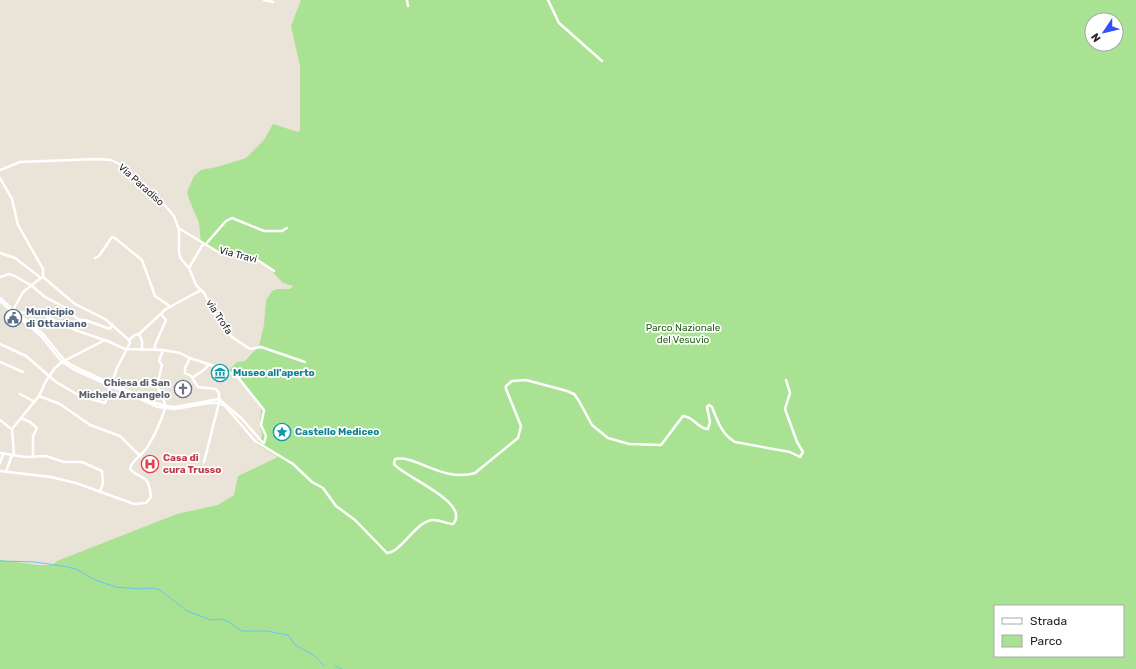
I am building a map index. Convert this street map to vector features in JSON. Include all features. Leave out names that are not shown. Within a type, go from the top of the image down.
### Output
[{"type":"street","points":[[264,0],[273,2]]},
{"type":"street","points":[[407,0],[408,6]]},
{"type":"street","points":[[548,0],[559,23],[602,62]]},
{"type":"street","name":"Via Paradiso","points":[[0,170],[20,162],[97,159],[111,160],[127,169],[162,202],[174,216],[179,229],[180,257],[189,268],[196,285],[202,290]]},
{"type":"street","points":[[0,178],[12,199],[18,225],[42,269],[42,277],[23,292],[14,311]]},
{"type":"street","points":[[189,268],[204,245],[226,221],[232,218],[264,231],[282,231],[287,228]]},
{"type":"street","name":"Via Travi","points":[[179,229],[204,245],[223,253],[256,258],[274,271]]},
{"type":"street","points":[[95,258],[99,256],[112,237],[115,238],[142,260],[155,296],[170,307]]},
{"type":"street","points":[[0,253],[15,258],[42,277],[75,304],[97,314],[112,324],[129,340],[130,343],[117,368],[105,403],[80,396],[49,376],[26,356],[0,344]]},
{"type":"street","points":[[0,277],[9,274],[14,276],[32,286],[45,298],[64,307],[79,320],[84,320],[110,329],[112,324]]},
{"type":"street","points":[[129,340],[135,335],[139,334],[170,307],[202,290]]},
{"type":"street","name":"via Trofa","points":[[202,290],[220,321],[232,337],[250,349],[261,347],[305,362]]},
{"type":"street","points":[[0,300],[43,334],[64,362]]},
{"type":"street","points":[[0,300],[41,336],[64,362],[151,405],[166,407],[219,401],[242,419],[263,444]]},
{"type":"street","points":[[14,311],[42,314],[75,330],[128,349],[163,350],[180,353],[237,376],[262,407],[264,412],[261,425],[266,436],[263,444]]},
{"type":"street","points":[[155,350],[155,345],[166,320],[161,314]]},
{"type":"street","points":[[139,334],[142,341],[142,350]]},
{"type":"street","points":[[6,472],[13,454],[12,429],[35,402],[49,376],[64,362],[105,340]]},
{"type":"street","points":[[0,471],[51,477],[134,504],[146,503],[151,497],[148,481],[142,475],[130,469],[160,424],[166,407],[157,386],[162,365],[159,360],[163,350]]},
{"type":"street","points":[[190,358],[185,371],[187,375],[192,378],[193,382],[200,388],[218,391],[219,401],[204,462]]},
{"type":"street","points":[[0,362],[23,372]]},
{"type":"street","points":[[192,378],[209,364]]},
{"type":"street","points":[[219,401],[225,406],[250,437],[293,464],[312,482],[319,485],[336,506],[355,520],[387,553],[391,553],[414,531],[429,521],[434,520],[453,524],[457,518],[457,514],[450,504],[440,495],[402,471],[394,464],[394,461],[400,458],[441,473],[453,475],[466,476],[475,473],[518,438],[521,426],[506,386],[508,382],[518,379],[537,382],[574,394],[592,426],[608,438],[621,443],[643,445],[661,444],[683,416],[690,418],[704,429],[708,429],[710,422],[707,408],[709,405],[712,407],[722,430],[735,442],[787,452],[797,457],[804,455],[785,409],[790,393],[786,380]]},
{"type":"street","points":[[20,394],[35,402]]},
{"type":"street","points":[[39,396],[60,404],[90,425],[120,436],[140,456]]},
{"type":"street","points":[[21,418],[30,422],[37,428],[33,436],[33,457]]},
{"type":"street","points":[[0,420],[10,428]]},
{"type":"street","points":[[0,463],[1,454],[33,457],[46,456],[64,462],[82,462],[101,470],[103,482],[100,492]]},
{"type":"green space","name":"Parco Nazionale del Vesuvio","points":[[301,0],[1136,0],[1136,669],[0,669],[0,560],[37,565],[53,565],[57,561],[177,514],[218,505],[234,495],[238,476],[278,457],[257,444],[262,435],[260,428],[261,408],[237,377],[226,373],[237,362],[245,361],[259,346],[264,325],[266,300],[272,291],[277,289],[290,289],[293,286],[283,283],[268,267],[254,258],[221,254],[201,244],[199,223],[187,192],[194,176],[201,170],[217,167],[246,158],[264,140],[273,124],[298,132],[300,130],[300,66],[291,26]]},
{"type":"waterway","points":[[0,561],[35,562],[62,566],[76,569],[95,580],[116,587],[140,589],[153,588],[160,590],[187,611],[211,620],[220,619],[227,621],[242,631],[267,631],[288,635],[295,645],[315,656],[324,666]]},
{"type":"waterway","points":[[335,666],[342,669]]},
{"type":"place","name":"Municipio di Ottaviano","points":[[13,318]]},
{"type":"place","name":"Museo all'aperto","points":[[220,373]]},
{"type":"place","name":"Chiesa di San Michele Arcangelo","points":[[183,389]]},
{"type":"place","name":"Castello Mediceo","points":[[282,432]]},
{"type":"place","name":"Casa di cura Trusso","points":[[150,464]]}]
